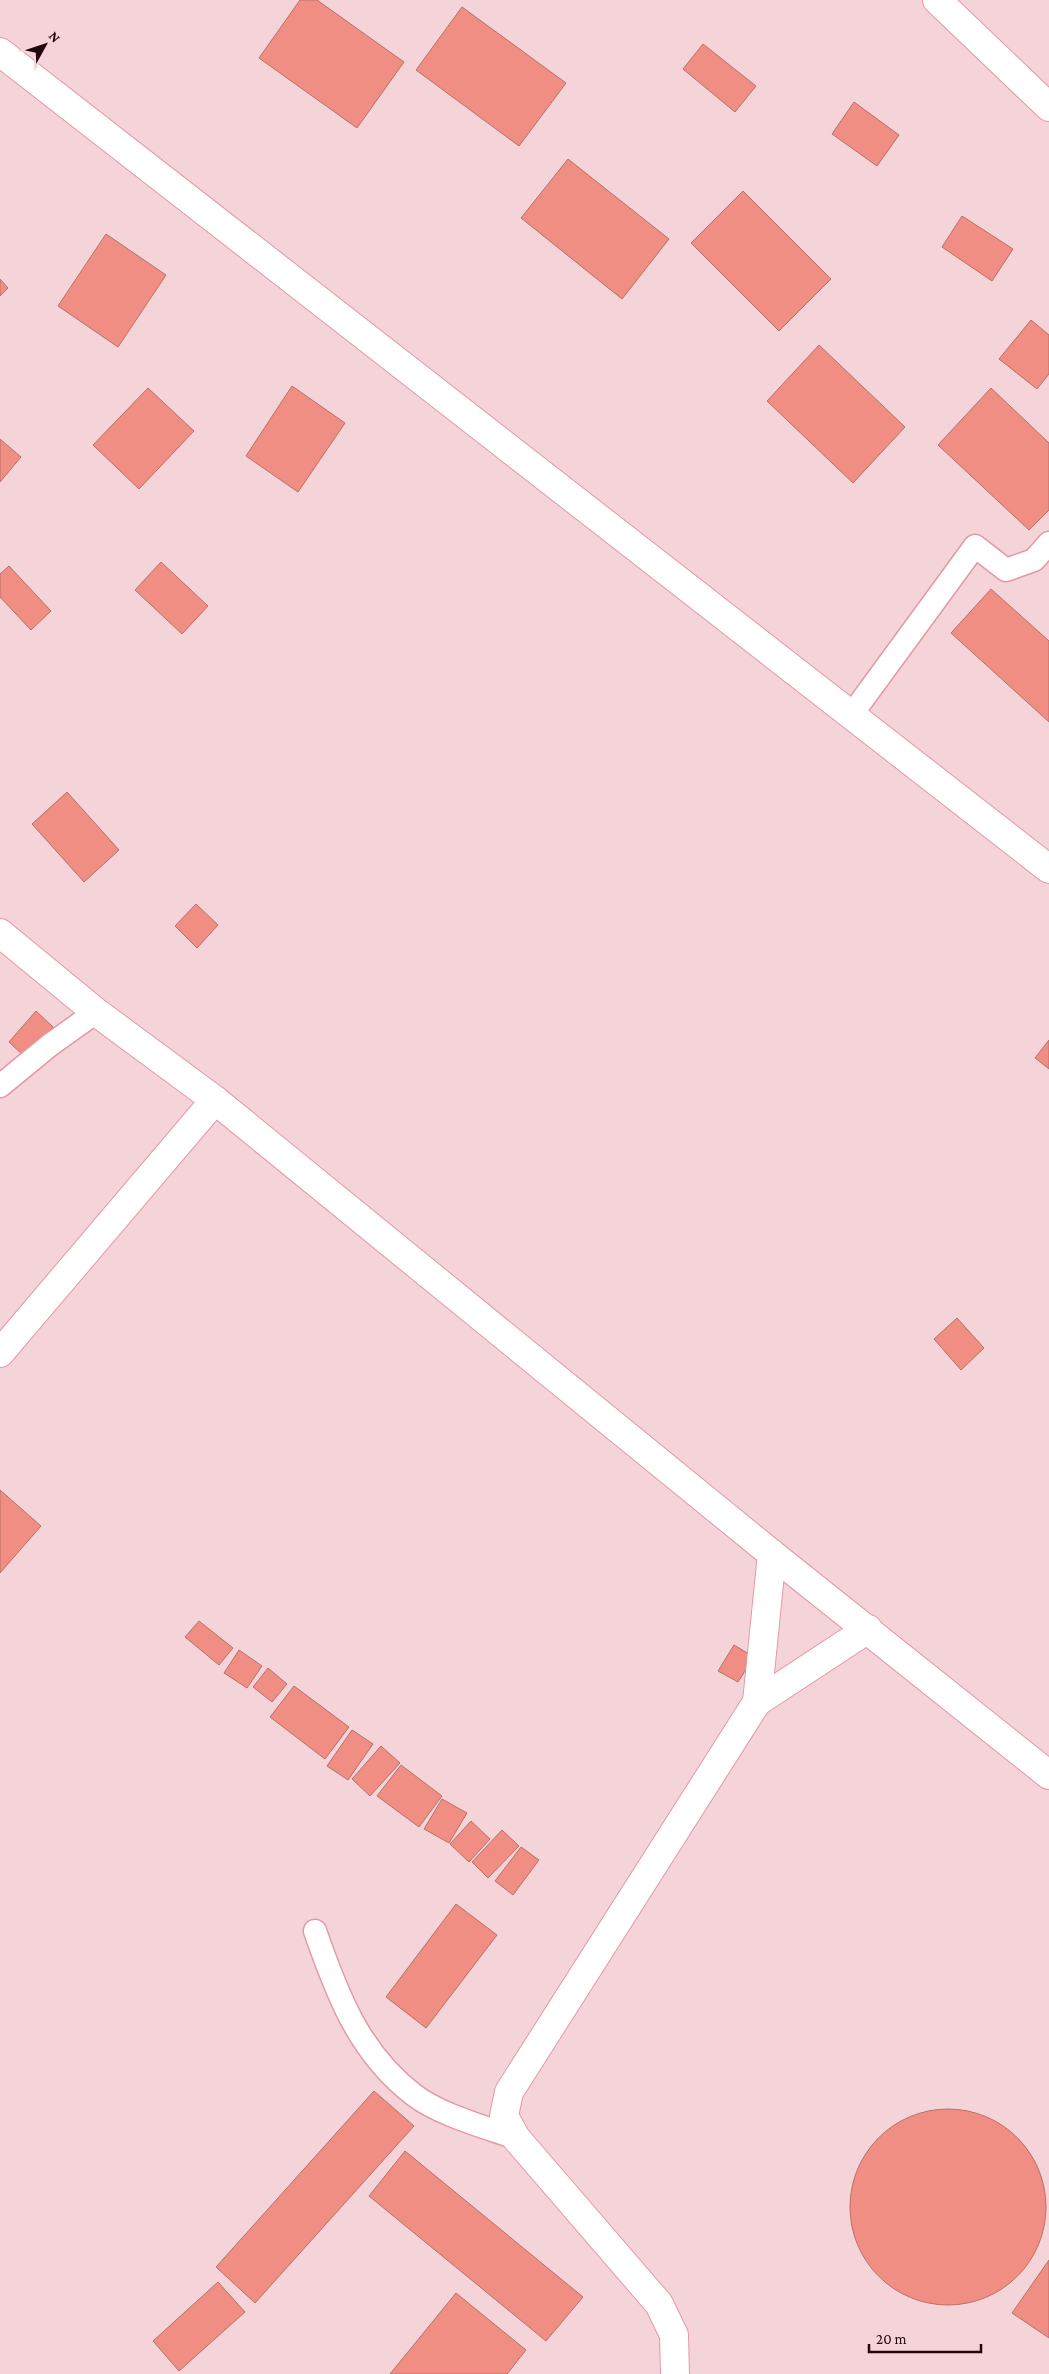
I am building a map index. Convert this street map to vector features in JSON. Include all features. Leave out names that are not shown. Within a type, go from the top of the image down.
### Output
[{"type":"street","points":[[938,0],[1049,107]]},
{"type":"street","points":[[0,52],[1049,869]]},
{"type":"street","points":[[0,933],[96,1012],[215,1100],[772,1554],[1049,1775]]},
{"type":"street","points":[[0,1353],[215,1100]]},
{"type":"street","points":[[757,1702],[772,1554]]},
{"type":"street","points":[[675,2374],[674,2335],[659,2304],[516,2138],[504,2116],[509,2092],[757,1702],[868,1629]]},
{"type":"lane","points":[[852,714],[975,546],[1006,570],[1034,560],[1049,543]]},
{"type":"lane","points":[[0,1086],[50,1045],[96,1012]]},
{"type":"lane","points":[[315,1931],[336,1990],[369,2050],[415,2095],[454,2116],[516,2138]]},
{"type":"building","points":[[300,0],[317,0],[404,62],[357,128],[259,58]]},
{"type":"building","points":[[462,7],[566,83],[519,146],[416,70]]},
{"type":"building","points":[[703,44],[756,86],[735,112],[683,69]]},
{"type":"building","points":[[854,102],[899,135],[877,166],[832,134]]},
{"type":"building","points":[[568,159],[669,239],[622,299],[521,218]]},
{"type":"building","points":[[743,191],[831,279],[779,331],[691,243]]},
{"type":"building","points":[[962,216],[1013,249],[992,281],[942,247]]},
{"type":"building","points":[[106,234],[166,275],[118,347],[58,306]]},
{"type":"building","points":[[0,279],[8,288],[0,296]]},
{"type":"building","points":[[1031,320],[1049,335],[1049,374],[1037,389],[999,359]]},
{"type":"building","points":[[819,345],[905,427],[853,483],[767,401]]},
{"type":"building","points":[[292,386],[345,423],[298,492],[246,456]]},
{"type":"building","points":[[148,388],[194,431],[139,489],[93,445]]},
{"type":"building","points":[[991,388],[1049,443],[1049,510],[1029,530],[938,445]]},
{"type":"building","points":[[0,439],[21,457],[0,482]]},
{"type":"building","points":[[161,562],[208,606],[182,634],[135,590]]},
{"type":"building","points":[[9,566],[51,611],[31,630],[0,597],[0,574]]},
{"type":"building","points":[[991,589],[1049,641],[1049,722],[951,633]]},
{"type":"building","points":[[67,792],[119,850],[84,882],[32,824]]},
{"type":"building","points":[[196,904],[218,925],[197,948],[175,926]]},
{"type":"building","points":[[36,1011],[53,1027],[26,1058],[9,1042]]},
{"type":"building","points":[[1049,1040],[1049,1069],[1035,1058]]},
{"type":"building","points":[[957,1318],[984,1348],[961,1370],[934,1339]]},
{"type":"building","points":[[0,1490],[41,1526],[0,1573]]},
{"type":"building","points":[[199,1621],[233,1648],[219,1665],[185,1637]]},
{"type":"building","points":[[734,1645],[754,1657],[738,1682],[718,1671]]},
{"type":"building","points":[[239,1650],[262,1666],[247,1688],[224,1673]]},
{"type":"building","points":[[268,1668],[287,1684],[272,1702],[253,1687]]},
{"type":"building","points":[[294,1686],[349,1727],[325,1759],[270,1717]]},
{"type":"building","points":[[352,1730],[373,1744],[348,1780],[327,1766]]},
{"type":"building","points":[[381,1746],[400,1763],[370,1796],[352,1779]]},
{"type":"building","points":[[401,1765],[442,1796],[419,1827],[377,1796]]},
{"type":"building","points":[[442,1799],[467,1813],[449,1843],[424,1829]]},
{"type":"building","points":[[471,1821],[490,1839],[469,1862],[450,1844]]},
{"type":"building","points":[[502,1830],[519,1846],[488,1878],[472,1862]]},
{"type":"building","points":[[521,1847],[539,1860],[513,1895],[495,1881]]},
{"type":"building","points":[[456,1904],[497,1935],[426,2028],[386,1997]]},
{"type":"building","points":[[374,2091],[414,2126],[255,2303],[216,2267]]},
{"type":"building","points":[[938,2109],[958,2109],[977,2113],[994,2120],[1003,2125],[1024,2145],[1039,2169],[1046,2197],[1046,2217],[1039,2245],[1030,2262],[1010,2283],[994,2294],[977,2301],[958,2305],[938,2305],[910,2298],[893,2289],[866,2262],[854,2236],[850,2217],[850,2197],[857,2169],[866,2152],[893,2125],[919,2113]]},
{"type":"building","points":[[405,2151],[583,2297],[546,2341],[369,2196]]},
{"type":"building","points":[[1049,2260],[1049,2338],[1012,2313]]},
{"type":"building","points":[[218,2282],[245,2312],[179,2371],[153,2341]]},
{"type":"building","points":[[456,2293],[526,2350],[507,2374],[390,2374]]}]
